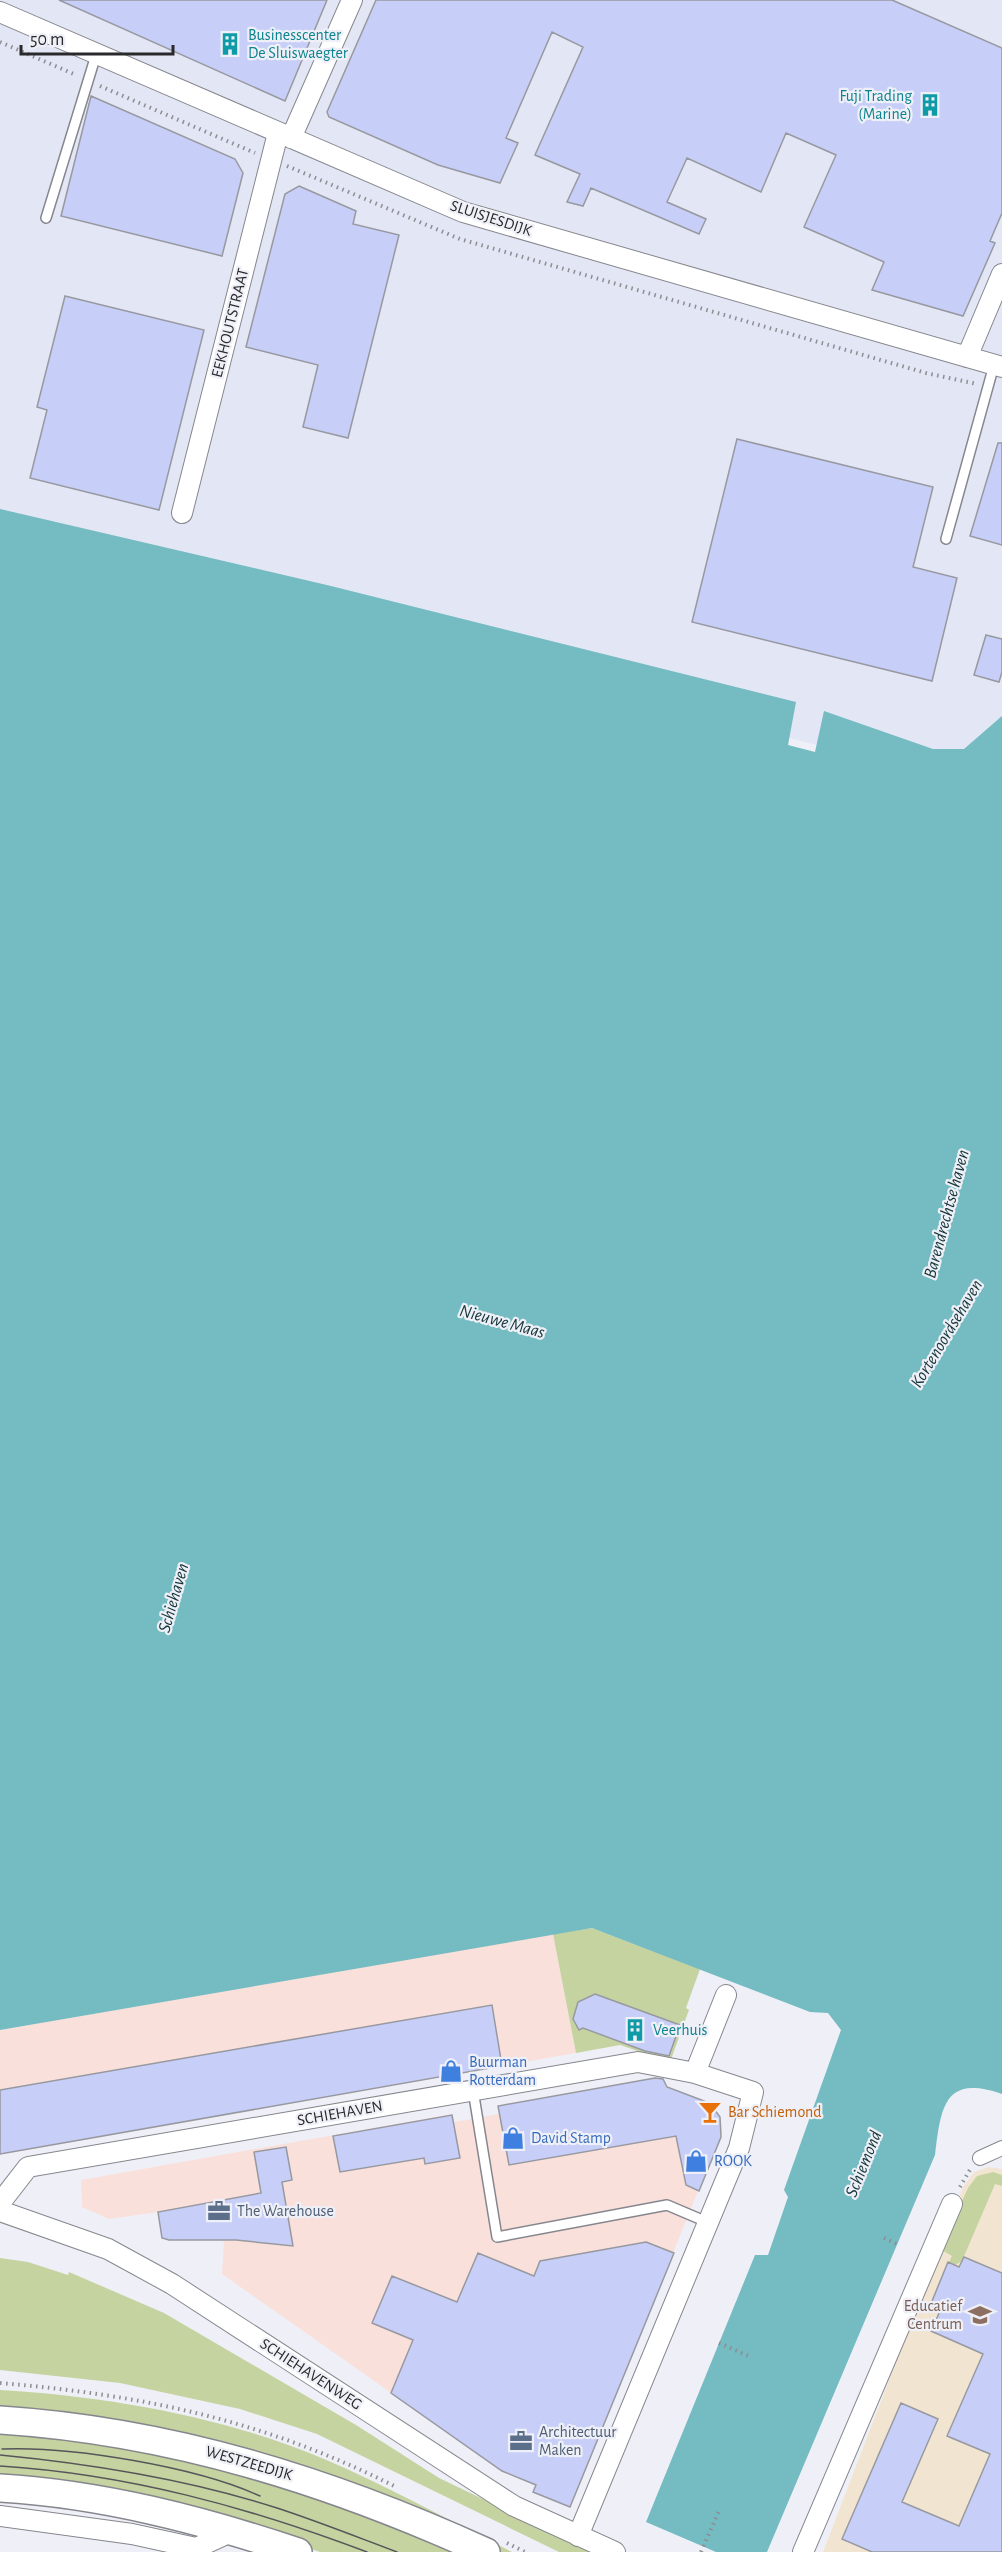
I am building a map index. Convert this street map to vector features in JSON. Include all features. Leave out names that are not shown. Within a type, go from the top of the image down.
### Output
[{"type":"main road","name":"WESTZEEDIJK","points":[[0,2420],[108,2431],[210,2451],[255,2463],[356,2497],[486,2552]]},
{"type":"main road","points":[[0,2488],[83,2498],[233,2531],[298,2552]]},
{"type":"street","name":"EEKHOUTSTRAAT","points":[[182,513],[285,135],[352,0]]},
{"type":"street","name":"SLUISJESDIJK","points":[[0,12],[463,212],[998,366]]},
{"type":"street","points":[[967,357],[1002,274]]},
{"type":"street","points":[[578,2536],[739,2148],[753,2092],[695,2073],[726,1995]]},
{"type":"street","name":"SCHIEHAVEN","points":[[0,2203],[28,2168],[638,2062],[695,2073]]},
{"type":"street","points":[[980,2158],[1002,2148]]},
{"type":"street","points":[[803,2552],[952,2204]]},
{"type":"street","name":"SCHIEHAVENWEG","points":[[0,2211],[108,2249],[172,2284],[514,2506],[615,2552]]},
{"type":"street","points":[[0,2516],[132,2534],[196,2548],[233,2531]]},
{"type":"lane","points":[[46,218],[96,55]]},
{"type":"lane","points":[[946,539],[998,366]]},
{"type":"lane","points":[[473,2090],[498,2237],[667,2205],[707,2222]]},
{"type":"path","points":[[884,2238],[897,2244]]},
{"type":"path","points":[[719,2343],[751,2357]]},
{"type":"path","points":[[701,2552],[719,2511]]},
{"type":"shaded area","points":[[0,0],[1002,0],[1002,806],[958,781],[0,537]]},
{"type":"shaded area","points":[[553,1934],[576,2053],[0,2154],[0,2030]]},
{"type":"shaded area","points":[[647,2079],[712,2106],[721,2119],[722,2132],[570,2507],[537,2483],[502,2471],[222,2274],[224,2240],[169,2240],[162,2238],[158,2212],[109,2219],[82,2207],[81,2180],[452,2114],[454,2122],[477,2118],[499,2114],[498,2106]]},
{"type":"shaded area","points":[[988,2167],[1002,2169],[1002,2552],[823,2552],[963,2187],[974,2172]]},
{"type":"green space","points":[[592,1928],[700,1969],[686,2008],[689,2010],[670,2062],[620,2045],[576,2053],[553,1934]]},
{"type":"green space","points":[[993,2172],[1002,2175],[1002,2186],[995,2184],[962,2261],[955,2265],[949,2262],[952,2256],[940,2249],[968,2188],[977,2176]]},
{"type":"green space","points":[[0,2258],[28,2262],[68,2275],[69,2272],[164,2313],[356,2425],[439,2478],[594,2552],[559,2552],[317,2434],[240,2409],[120,2383],[0,2370]]},
{"type":"green space","points":[[0,2390],[123,2403],[247,2431],[348,2469],[512,2552],[501,2552],[402,2510],[0,2411]]},
{"type":"green space","points":[[0,2428],[234,2465],[466,2552],[320,2552],[256,2530],[0,2483]]},
{"type":"water","points":[[0,509],[331,586],[796,702],[788,745],[815,752],[824,711],[933,749],[964,749],[1002,716],[1002,2094],[968,2088],[957,2092],[949,2099],[940,2122],[935,2155],[767,2552],[716,2552],[646,2522],[755,2255],[768,2255],[788,2197],[784,2190],[841,2030],[828,2013],[810,2012],[592,1928],[0,2030]]},
{"type":"building","name":"Businesscenter De Sluiswaegter","points":[[59,0],[327,0],[285,101]]},
{"type":"building","points":[[376,0],[892,0],[1002,48],[1002,213],[990,241],[995,243],[963,316],[872,290],[884,262],[804,227],[836,155],[786,133],[761,192],[687,158],[667,202],[706,219],[699,234],[591,188],[583,206],[567,202],[580,174],[535,155],[583,47],[552,32],[506,138],[518,143],[500,183],[438,165],[329,117],[327,112]]},
{"type":"building","points":[[91,96],[235,159],[243,173],[222,256],[61,216]]},
{"type":"building","points":[[299,186],[356,211],[353,224],[399,235],[348,438],[303,427],[318,365],[246,347],[285,194]]},
{"type":"building","points":[[65,296],[204,330],[159,510],[30,478],[47,410],[37,407]]},
{"type":"building","points":[[737,439],[933,487],[913,567],[957,578],[932,681],[692,622]]},
{"type":"building","points":[[998,443],[1002,443],[1002,545],[970,536]]},
{"type":"building","points":[[986,635],[1002,639],[1002,672],[999,682],[974,675]]},
{"type":"building","name":"Veerhuis","points":[[595,1994],[680,2025],[669,2056],[645,2051],[583,2028],[579,2030],[573,2019],[578,2002]]},
{"type":"building","points":[[492,2005],[502,2066],[0,2154],[0,2090]]},
{"type":"building","points":[[655,2078],[663,2079],[667,2087],[704,2101],[712,2106],[720,2117],[721,2137],[699,2191],[686,2185],[676,2136],[509,2165],[498,2106]]},
{"type":"building","points":[[452,2115],[460,2158],[425,2164],[424,2158],[340,2172],[333,2136]]},
{"type":"building","points":[[286,2147],[292,2180],[282,2182],[293,2246],[236,2240],[169,2240],[162,2238],[158,2212],[261,2193],[254,2152]]},
{"type":"building","points":[[646,2242],[674,2253],[570,2507],[533,2492],[536,2485],[502,2471],[391,2393],[413,2340],[372,2323],[392,2276],[457,2302],[478,2253],[534,2276],[540,2261]]},
{"type":"building","points":[[964,2257],[1002,2273],[1002,2552],[872,2552],[842,2539],[901,2403],[938,2419],[902,2502],[959,2526],[990,2454],[947,2436],[983,2354],[931,2331],[940,2311],[930,2306],[948,2262],[959,2267]]},
{"type":"tram line","points":[[2,2449],[63,2451],[134,2460],[203,2476],[260,2496]]},
{"type":"tram line","points":[[0,2455],[105,2468],[209,2489],[292,2513],[397,2552]]},
{"type":"tram line","points":[[0,2466],[94,2476],[186,2495],[277,2521],[367,2552]]},
{"type":"place","name":"Businesscenter De Sluiswaegter","points":[[230,44]]},
{"type":"place","name":"Fuji Trading (Marine)","points":[[930,105]]},
{"type":"place","name":"Veerhuis","points":[[635,2030]]},
{"type":"place","name":"Buurman Rotterdam","points":[[451,2071]]},
{"type":"place","name":"Bar Schiemond","points":[[710,2112]]},
{"type":"place","name":"David Stamp","points":[[513,2138]]},
{"type":"place","name":"ROOK","points":[[696,2161]]},
{"type":"place","name":"The Warehouse","points":[[219,2211]]},
{"type":"place","name":"Educatief Centrum","points":[[980,2315]]},
{"type":"place","name":"Architectuur Maken","points":[[521,2441]]},
{"type":"water label","name":"Barendrechtse haven","points":[[947,1214]]},
{"type":"water label","name":"Nieuwe Maas","points":[[502,1322]]},
{"type":"water label","name":"Kortenoordsehaven","points":[[947,1334]]},
{"type":"water label","name":"Schiehaven","points":[[174,1598]]},
{"type":"water label","name":"Schiemond","points":[[864,2164]]}]
